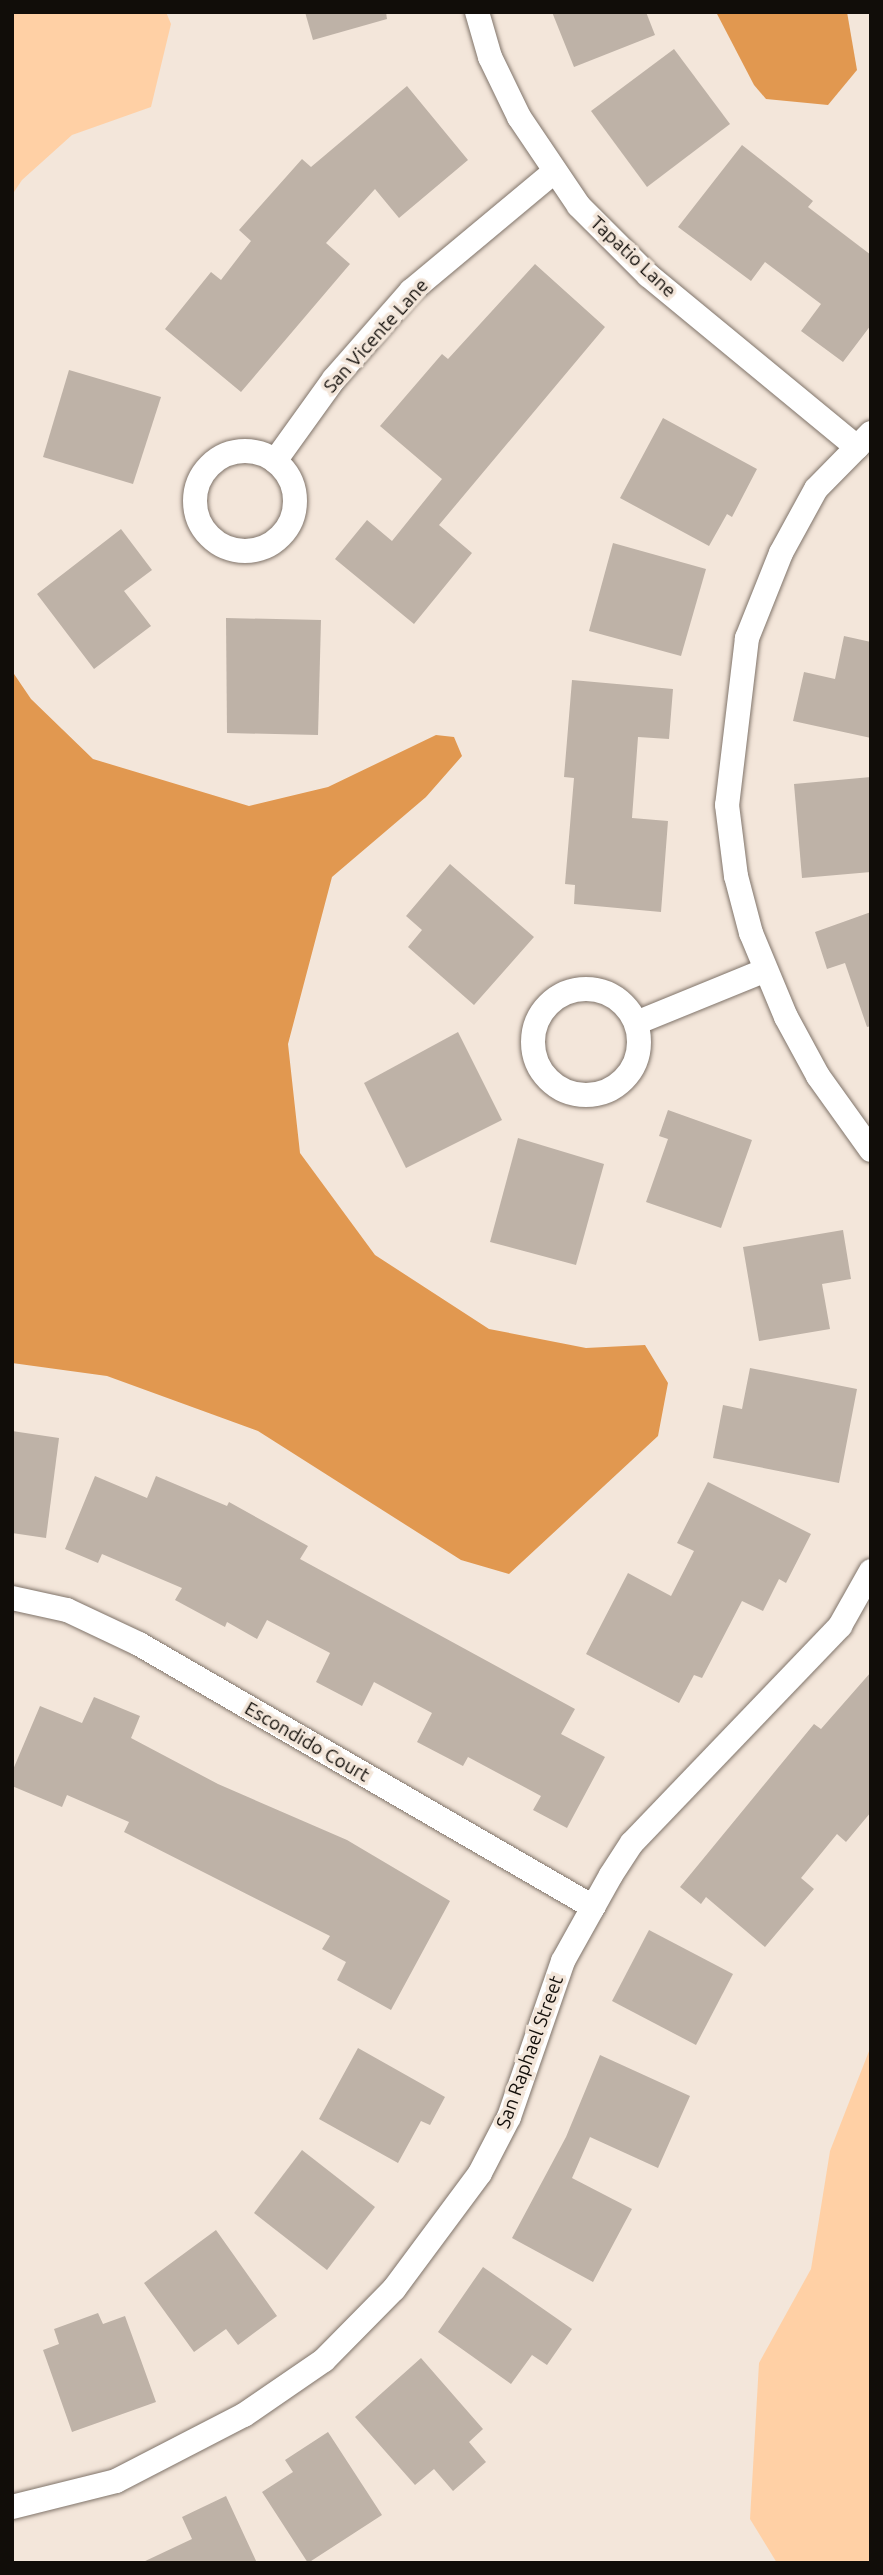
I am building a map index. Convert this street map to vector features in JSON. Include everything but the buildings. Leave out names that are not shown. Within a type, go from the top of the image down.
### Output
[{"type":"street","name":"Tapatio Lane","points":[[477,12],[490,57],[519,117],[579,206],[649,275],[864,440]]},
{"type":"street","name":"San Vicente Lane","points":[[275,461],[334,379],[411,292],[555,171]]},
{"type":"street","points":[[864,440],[817,489],[781,553],[747,638],[727,805],[736,876],[751,933],[766,970],[818,1076],[871,1150]]},
{"type":"street","points":[[239,452],[258,453],[275,461],[286,473],[295,497],[291,522],[282,535],[261,549],[244,552],[213,540],[201,524],[195,506],[206,470],[220,458],[239,452]]},
{"type":"street","points":[[636,1023],[766,970]]},
{"type":"street","points":[[588,989],[612,996],[636,1023],[636,1060],[619,1084],[603,1093],[584,1096],[564,1091],[538,1065],[534,1031],[541,1014],[570,992],[588,989]]},
{"type":"street","name":"San Raphael Street","points":[[12,2507],[116,2481],[202,2439],[324,2360],[394,2290],[480,2173],[509,2117],[564,1961],[632,1843],[840,1626],[871,1571]]},
{"type":"street","name":"Escondido Court","points":[[12,1598],[67,1610],[139,1644],[593,1907]]},
{"type":"shaded area","points":[[12,12],[166,12],[171,24],[151,107],[72,135],[22,180],[12,195]]},
{"type":"shaded area","points":[[716,12],[847,12],[857,70],[828,105],[766,99],[754,85]]},
{"type":"shaded area","points":[[12,671],[31,699],[93,759],[249,806],[328,787],[436,735],[454,737],[462,756],[426,797],[332,877],[288,1044],[300,1153],[375,1255],[489,1329],[586,1348],[645,1345],[668,1383],[658,1436],[509,1574],[461,1560],[258,1431],[107,1376],[12,1363]]},
{"type":"shaded area","points":[[871,2046],[871,2563],[777,2563],[750,2519],[759,2363],[811,2269],[830,2151]]}]
